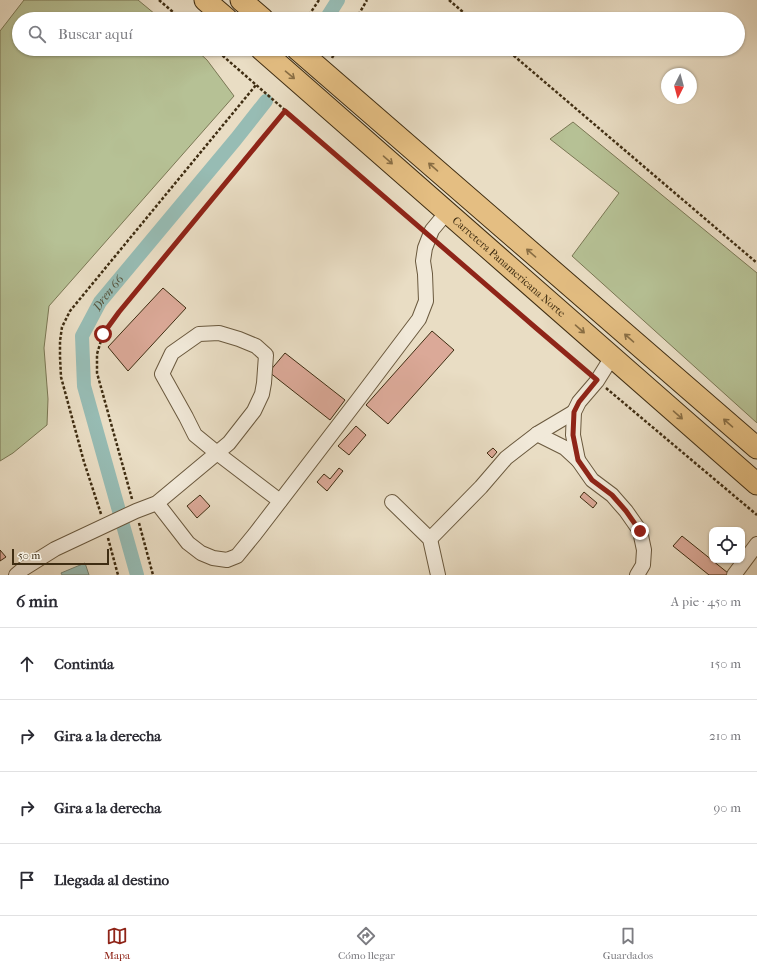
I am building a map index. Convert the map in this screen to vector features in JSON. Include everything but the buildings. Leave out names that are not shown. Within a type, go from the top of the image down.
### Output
[{"type":"highway","points":[[205,0],[219,12]]},
{"type":"highway","points":[[241,0],[255,12]]},
{"type":"highway","name":"Carretera Panamericana Norte","points":[[269,56],[757,484]]},
{"type":"highway","points":[[305,56],[757,448]]},
{"type":"lane","points":[[157,503],[188,543],[201,553],[213,558],[227,560],[236,556],[280,501],[419,319],[426,301],[423,261],[425,248],[432,230],[447,212]]},
{"type":"lane","points":[[16,575],[54,549],[104,525],[157,503],[217,453],[229,443],[254,411],[262,394],[266,355],[256,346],[240,339],[219,333],[199,334],[172,353],[162,374],[195,435],[217,453],[280,501]]},
{"type":"lane","points":[[578,460],[573,435],[574,412],[579,402],[597,380],[612,357]]},
{"type":"lane","points":[[430,539],[481,487],[506,458],[537,434],[574,412]]},
{"type":"lane","points":[[537,434],[565,448],[578,460],[592,480],[612,495],[626,511],[640,531],[644,550],[642,565],[637,575]]},
{"type":"lane","points":[[392,502],[430,539],[438,575]]},
{"type":"lane","points":[[734,575],[757,544]]},
{"type":"path","points":[[159,0],[172,12]]},
{"type":"path","points":[[311,12],[319,0]]},
{"type":"path","points":[[360,12],[368,0]]},
{"type":"path","points":[[449,0],[463,12]]},
{"type":"path","points":[[223,56],[429,236],[757,515]]},
{"type":"path","points":[[514,56],[757,263]]},
{"type":"path","points":[[118,575],[84,462],[61,378],[60,341],[62,327],[70,311],[256,85]]},
{"type":"path","points":[[154,575],[97,373],[97,354],[103,334],[119,312],[285,111]]},
{"type":"green space","points":[[24,0],[138,0],[153,12],[15,12]]},
{"type":"green space","points":[[12,16],[12,56],[203,56],[234,96],[49,306],[44,348],[48,399],[47,425],[13,453],[0,461],[0,31]]},
{"type":"green space","points":[[573,122],[757,273],[757,423],[572,256],[619,193],[550,139]]},
{"type":"water","points":[[85,563],[89,575],[62,575],[61,573]]},
{"type":"waterway","name":"Dren 66","points":[[330,12],[338,0]]},
{"type":"waterway","name":"Dren 66","points":[[137,575],[84,386],[82,336],[100,302],[266,101]]},
{"type":"route","points":[[103,334],[119,312],[285,111],[597,380],[579,402],[573,416],[573,435],[578,460],[592,480],[612,495],[626,511],[640,531]]}]
